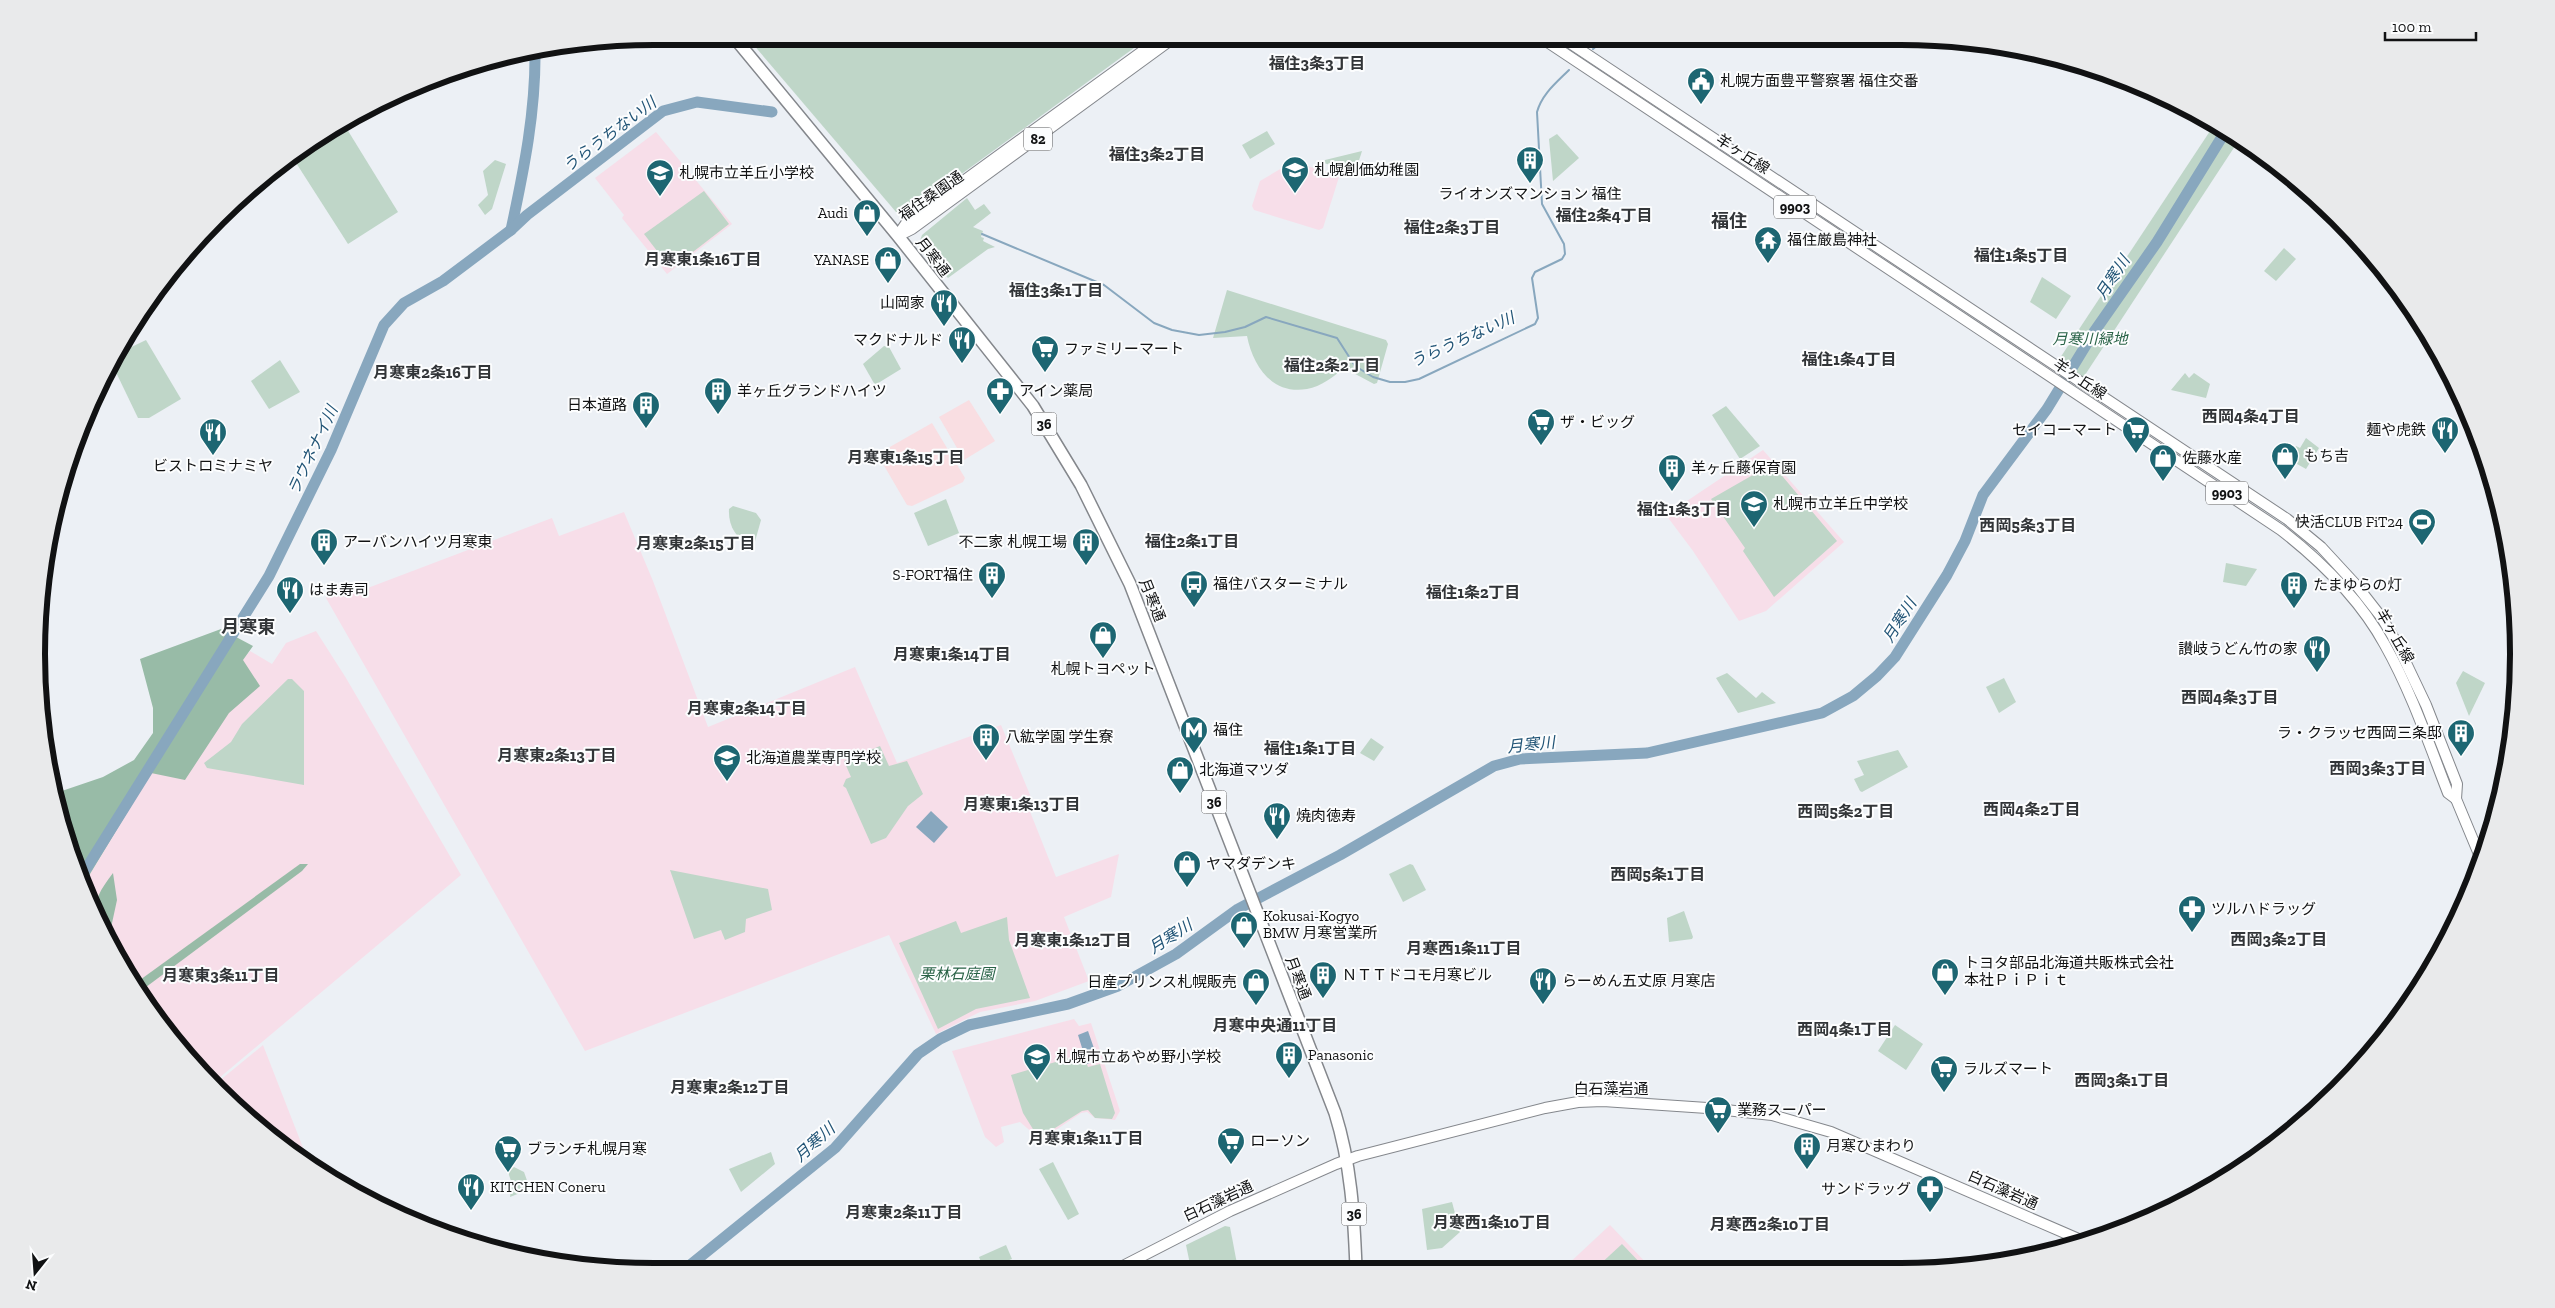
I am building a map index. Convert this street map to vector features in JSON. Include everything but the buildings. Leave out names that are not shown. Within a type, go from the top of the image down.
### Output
[{"type":"highway","name":"月寒通","points":[[740,45],[898,236],[1033,406],[1081,485],[1130,584],[1335,1113],[1347,1160],[1353,1196],[1356,1263]]},
{"type":"main road","name":"福住桑園通","points":[[898,236],[907,222],[1151,45]]},
{"type":"main road","name":"福住桑園通","points":[[898,236],[912,229],[1164,45]]},
{"type":"main road","name":"羊ヶ丘線","points":[[1552,45],[2281,530],[2333,575],[2354,598],[2385,644],[2448,793],[2456,799]]},
{"type":"main road","name":"羊ヶ丘線","points":[[1573,45],[2287,519],[2321,547],[2357,586],[2382,618],[2411,672],[2457,784],[2456,799],[2478,851]]},
{"type":"main road","name":"白石藻岩通","points":[[1129,1263],[1238,1207],[1347,1160],[1536,1110],[1578,1102],[1621,1102],[1772,1115],[1831,1132],[2075,1237]]},
{"type":"shaded area","name":"札幌市立羊丘小学校","points":[[656,132],[732,224],[667,274],[622,218],[624,215],[595,178]]},
{"type":"shaded area","name":"札幌創価幼稚園","points":[[1301,164],[1339,177],[1323,228],[1319,230],[1254,210],[1252,206],[1260,181],[1282,168]]},
{"type":"shaded area","points":[[969,400],[995,441],[964,460],[939,417]]},
{"type":"shaded area","points":[[932,423],[965,478],[963,482],[912,506],[907,505],[879,457],[881,452]]},
{"type":"shaded area","name":"札幌市立羊丘中学校","points":[[1763,450],[1844,542],[1766,611],[1739,621],[1693,551],[1666,515]]},
{"type":"shaded area","name":"北海道農業専門学校","points":[[624,512],[653,581],[708,727],[855,667],[897,763],[1001,725],[1033,802],[1027,804],[1056,877],[1119,854],[1111,897],[1064,917],[1089,981],[1035,1001],[980,1012],[936,1034],[889,935],[585,1051],[326,598],[329,589],[339,585],[344,597],[552,518],[559,536]]},
{"type":"shaded area","points":[[316,631],[346,678],[461,875],[218,1079],[171,1025],[148,992],[127,959],[88,878],[160,758],[250,651],[272,664],[286,643]]},
{"type":"shaded area","name":"札幌市立あやめ野小学校","points":[[1074,1019],[1079,1026],[1091,1023],[1120,1111],[1115,1120],[1095,1118],[1087,1112],[1081,1113],[1041,1140],[1020,1122],[1001,1127],[1004,1142],[996,1147],[985,1137],[952,1051]]},
{"type":"shaded area","points":[[263,1045],[305,1152],[252,1112],[219,1081]]},
{"type":"shaded area","points":[[1610,1225],[1646,1263],[1569,1263]]},
{"type":"green space","points":[[754,45],[1138,45],[908,213],[896,212]]},
{"type":"green space","points":[[347,129],[398,212],[348,244],[296,162]]},
{"type":"green space","name":"月寒川緑地","points":[[2211,130],[2235,146],[2083,378],[2058,361]]},
{"type":"green space","points":[[1267,131],[1275,144],[1250,159],[1242,145]]},
{"type":"green space","points":[[1557,134],[1579,158],[1553,181],[1549,139]]},
{"type":"green space","points":[[1362,151],[1355,173],[1324,163],[1325,160]]},
{"type":"green space","points":[[495,160],[506,164],[492,209],[485,215],[478,205],[488,195],[483,171]]},
{"type":"green space","points":[[704,191],[729,224],[671,269],[644,234]]},
{"type":"green space","points":[[967,198],[975,210],[984,204],[991,213],[973,227],[983,231],[981,237],[984,238],[983,241],[995,247],[988,249],[948,278],[919,243],[922,235]]},
{"type":"green space","points":[[2284,248],[2296,259],[2276,281],[2264,271]]},
{"type":"green space","points":[[2042,277],[2071,296],[2056,319],[2030,302]]},
{"type":"green space","points":[[1227,290],[1386,340],[1388,344],[1377,383],[1374,384],[1344,368],[1332,378],[1312,388],[1295,390],[1274,383],[1259,368],[1247,336],[1213,338]]},
{"type":"green space","points":[[146,340],[181,399],[149,418],[138,418],[115,371],[127,349]]},
{"type":"green space","points":[[884,346],[889,347],[901,369],[875,385],[863,364]]},
{"type":"green space","points":[[280,360],[300,392],[269,409],[251,381]]},
{"type":"green space","points":[[2185,373],[2189,378],[2194,373],[2210,384],[2206,398],[2171,390]]},
{"type":"green space","points":[[1726,406],[1760,446],[1740,459],[1712,415]]},
{"type":"green space","points":[[2306,438],[2319,448],[2306,469],[2288,459],[2296,446],[2300,448]]},
{"type":"green space","points":[[1772,464],[1837,541],[1774,597],[1743,551],[1745,548],[1711,499]]},
{"type":"green space","points":[[946,499],[959,533],[928,546],[914,513]]},
{"type":"green space","points":[[733,506],[756,513],[761,520],[754,545],[750,546],[745,543],[734,531],[729,515],[729,509]]},
{"type":"green space","points":[[2226,563],[2257,569],[2246,586],[2223,582]]},
{"type":"green space","points":[[221,629],[253,646],[243,660],[260,686],[229,713],[185,780],[151,773],[88,878],[77,850],[61,791],[103,777],[134,760],[153,733],[153,708],[140,659]]},
{"type":"green space","points":[[2463,671],[2485,683],[2469,716],[2456,683]]},
{"type":"green space","points":[[1727,673],[1756,698],[1762,692],[1776,703],[1738,713],[1716,678]]},
{"type":"green space","points":[[2004,678],[2016,702],[1999,713],[1986,687]]},
{"type":"green space","points":[[288,679],[292,679],[304,691],[304,785],[207,768],[204,763],[231,742],[242,724]]},
{"type":"green space","points":[[1371,738],[1384,747],[1374,761],[1360,753]]},
{"type":"green space","points":[[880,746],[889,766],[907,761],[923,794],[908,806],[886,838],[871,844],[846,788],[843,786],[846,779],[851,777],[844,761]]},
{"type":"green space","points":[[1898,750],[1908,767],[1862,792],[1860,791],[1854,779],[1864,775],[1857,761]]},
{"type":"green space","points":[[300,864],[308,864],[302,871],[145,988],[140,980]]},
{"type":"green space","points":[[1410,864],[1413,865],[1426,890],[1403,902],[1389,874]]},
{"type":"green space","points":[[670,870],[768,889],[772,910],[746,919],[745,932],[725,940],[721,930],[694,939]]},
{"type":"green space","points":[[113,873],[117,900],[111,928],[97,900],[104,885]]},
{"type":"green space","points":[[1684,911],[1693,937],[1692,939],[1669,942],[1667,918]]},
{"type":"green space","name":"栗林石庭園","points":[[1007,917],[1009,940],[1030,998],[976,1009],[938,1029],[899,943],[956,921],[961,933]]},
{"type":"green space","points":[[1895,1025],[1923,1044],[1906,1070],[1878,1051]]},
{"type":"green space","points":[[1083,1054],[1088,1067],[1100,1064],[1115,1113],[1112,1119],[1095,1118],[1088,1110],[1082,1111],[1044,1135],[1036,1134],[1023,1113],[1011,1075]]},
{"type":"green space","points":[[771,1152],[775,1164],[741,1192],[729,1169]]},
{"type":"green space","points":[[1053,1162],[1079,1214],[1068,1220],[1039,1169]]},
{"type":"green space","points":[[514,1167],[524,1172],[530,1189],[510,1197],[512,1184],[508,1172]]},
{"type":"green space","points":[[1452,1202],[1460,1232],[1442,1248],[1427,1250],[1422,1209]]},
{"type":"green space","points":[[1225,1226],[1230,1227],[1237,1263],[1190,1263],[1186,1245]]},
{"type":"green space","points":[[1622,1244],[1640,1263],[1601,1263]]},
{"type":"green space","points":[[1006,1245],[1012,1259],[1001,1263],[982,1263],[979,1257]]},
{"type":"water","points":[[931,811],[948,827],[934,843],[916,827]]},
{"type":"water","points":[[1088,1031],[1098,1060],[1087,1064],[1078,1035]]},
{"type":"waterway","name":"うらうちない川","points":[[1593,49],[1598,45]]},
{"type":"waterway","name":"ラウネナイ川","points":[[511,230],[525,162],[534,94],[535,57]]},
{"type":"waterway","name":"うらうちない川","points":[[982,234],[1104,285],[1154,323],[1172,330],[1199,335],[1225,332],[1245,327],[1266,317],[1337,338],[1355,366],[1373,377],[1390,382],[1405,382],[1419,379],[1535,324],[1538,318],[1532,278],[1535,272],[1562,259],[1565,254],[1564,244],[1542,204],[1537,112],[1546,94],[1569,70]]},
{"type":"waterway","name":"ラウネナイ川","points":[[85,871],[269,576],[331,450],[384,325],[404,303],[443,281],[663,111],[697,102],[772,112]]},
{"type":"waterway","name":"月寒川","points":[[693,1263],[835,1148],[918,1054],[940,1039],[969,1025],[1068,1004],[1118,986],[1176,954],[1238,909],[1340,855],[1494,766],[1520,759],[1647,753],[1822,713],[1853,696],[1877,676],[1895,657],[1947,575],[1965,541],[1983,495],[2047,409],[2094,332],[2157,242],[2222,137]]},
{"type":"place","name":"札幌方面豊平警察署 福住交番","points":[[1701,105]]},
{"type":"place","name":"ライオンズマンション 福住","points":[[1530,184]]},
{"type":"place","name":"札幌創価幼稚園","points":[[1295,194]]},
{"type":"place","name":"札幌市立羊丘小学校","points":[[660,197]]},
{"type":"place","name":"Audi","points":[[867,237]]},
{"type":"place","name":"福住厳島神社","points":[[1768,264]]},
{"type":"place","name":"YANASE","points":[[888,284]]},
{"type":"place","name":"山岡家","points":[[944,327]]},
{"type":"place","name":"マクドナルド","points":[[962,364]]},
{"type":"place","name":"ファミリーマート","points":[[1045,373]]},
{"type":"place","name":"羊ヶ丘グランドハイツ","points":[[718,415]]},
{"type":"place","name":"アイン薬局","points":[[1000,415]]},
{"type":"place","name":"日本道路","points":[[646,429]]},
{"type":"place","name":"ザ・ビッグ","points":[[1541,446]]},
{"type":"place","name":"セイコーマート","points":[[2136,454]]},
{"type":"place","name":"麺や虎鉄","points":[[2445,454]]},
{"type":"place","name":"ビストロミナミヤ","points":[[213,456]]},
{"type":"place","name":"もち吉","points":[[2285,480]]},
{"type":"place","name":"佐藤水産","points":[[2163,482]]},
{"type":"place","name":"羊ヶ丘藤保育園","points":[[1672,492]]},
{"type":"place","name":"札幌市立羊丘中学校","points":[[1754,528]]},
{"type":"place","name":"快活CLUB FiT24","points":[[2422,546]]},
{"type":"place","name":"アーバンハイツ月寒東","points":[[324,566]]},
{"type":"place","name":"不二家 札幌工場","points":[[1086,566]]},
{"type":"place","name":"S-FORT福住","points":[[992,599]]},
{"type":"place","name":"福住バスターミナル","points":[[1194,608]]},
{"type":"place","name":"たまゆらの灯","points":[[2294,609]]},
{"type":"place","name":"はま寿司","points":[[290,614]]},
{"type":"place","name":"札幌トヨペット","points":[[1103,659]]},
{"type":"place","name":"讃岐うどん竹の家","points":[[2317,673]]},
{"type":"place","name":"福住","points":[[1194,754]]},
{"type":"place","name":"ラ・クラッセ西岡三条邸","points":[[2461,757]]},
{"type":"place","name":"八紘学園 学生寮","points":[[986,761]]},
{"type":"place","name":"北海道農業専門学校","points":[[727,782]]},
{"type":"place","name":"北海道マツダ","points":[[1180,794]]},
{"type":"place","name":"焼肉徳寿","points":[[1277,840]]},
{"type":"place","name":"ヤマダデンキ","points":[[1187,888]]},
{"type":"place","name":"ツルハドラッグ","points":[[2192,933]]},
{"type":"place","name":"Kokusai-Kogyo BMW 月寒営業所","points":[[1244,949]]},
{"type":"place","name":"トヨタ部品北海道共販株式会社 本社ＰｉＰｉｔ","points":[[1945,996]]},
{"type":"place","name":"ＮＴＴドコモ月寒ビル","points":[[1323,999]]},
{"type":"place","name":"らーめん五丈原 月寒店","points":[[1543,1005]]},
{"type":"place","name":"日産プリンス札幌販売","points":[[1256,1006]]},
{"type":"place","name":"Panasonic","points":[[1289,1079]]},
{"type":"place","name":"札幌市立あやめ野小学校","points":[[1037,1081]]},
{"type":"place","name":"ラルズマート","points":[[1944,1093]]},
{"type":"place","name":"業務スーパー","points":[[1718,1134]]},
{"type":"place","name":"ローソン","points":[[1231,1165]]},
{"type":"place","name":"月寒ひまわり","points":[[1807,1170]]},
{"type":"place","name":"ブランチ札幌月寒","points":[[508,1173]]},
{"type":"place","name":"KITCHEN Coneru","points":[[471,1211]]},
{"type":"place","name":"サンドラッグ","points":[[1930,1213]]},
{"type":"district","name":"福住3条3丁目","points":[[1317,63]]},
{"type":"district","name":"福住3条2丁目","points":[[1157,154]]},
{"type":"district","name":"福住2条4丁目","points":[[1604,215]]},
{"type":"district","name":"福住","points":[[1729,221]]},
{"type":"district","name":"福住2条3丁目","points":[[1452,227]]},
{"type":"district","name":"福住1条5丁目","points":[[2021,255]]},
{"type":"district","name":"月寒東1条16丁目","points":[[703,259]]},
{"type":"district","name":"福住3条1丁目","points":[[1056,290]]},
{"type":"district","name":"福住1条4丁目","points":[[1849,359]]},
{"type":"district","name":"福住2条2丁目","points":[[1332,365]]},
{"type":"district","name":"月寒東2条16丁目","points":[[433,372]]},
{"type":"district","name":"西岡4条4丁目","points":[[2251,416]]},
{"type":"district","name":"月寒東1条15丁目","points":[[906,457]]},
{"type":"district","name":"福住1条3丁目","points":[[1684,509]]},
{"type":"district","name":"西岡5条3丁目","points":[[2028,525]]},
{"type":"district","name":"福住2条1丁目","points":[[1192,541]]},
{"type":"district","name":"月寒東2条15丁目","points":[[696,543]]},
{"type":"district","name":"福住1条2丁目","points":[[1473,592]]},
{"type":"district","name":"月寒東","points":[[248,627]]},
{"type":"district","name":"月寒東1条14丁目","points":[[952,654]]},
{"type":"district","name":"西岡4条3丁目","points":[[2230,697]]},
{"type":"district","name":"月寒東2条14丁目","points":[[747,708]]},
{"type":"district","name":"福住1条1丁目","points":[[1310,748]]},
{"type":"district","name":"月寒東2条13丁目","points":[[557,755]]},
{"type":"district","name":"西岡3条3丁目","points":[[2378,768]]},
{"type":"district","name":"月寒東1条13丁目","points":[[1022,804]]},
{"type":"district","name":"西岡4条2丁目","points":[[2032,809]]},
{"type":"district","name":"西岡5条2丁目","points":[[1846,811]]},
{"type":"district","name":"西岡5条1丁目","points":[[1658,874]]},
{"type":"district","name":"西岡3条2丁目","points":[[2279,939]]},
{"type":"district","name":"月寒東1条12丁目","points":[[1073,940]]},
{"type":"district","name":"月寒西1条11丁目","points":[[1464,948]]},
{"type":"district","name":"月寒東3条11丁目","points":[[221,975]]},
{"type":"district","name":"月寒中央通11丁目","points":[[1275,1025]]},
{"type":"district","name":"西岡4条1丁目","points":[[1845,1029]]},
{"type":"district","name":"西岡3条1丁目","points":[[2122,1080]]},
{"type":"district","name":"月寒東2条12丁目","points":[[730,1087]]},
{"type":"district","name":"月寒東1条11丁目","points":[[1086,1138]]},
{"type":"district","name":"月寒東2条11丁目","points":[[904,1212]]},
{"type":"district","name":"月寒西1条10丁目","points":[[1492,1222]]},
{"type":"district","name":"月寒西2条10丁目","points":[[1770,1224]]}]
